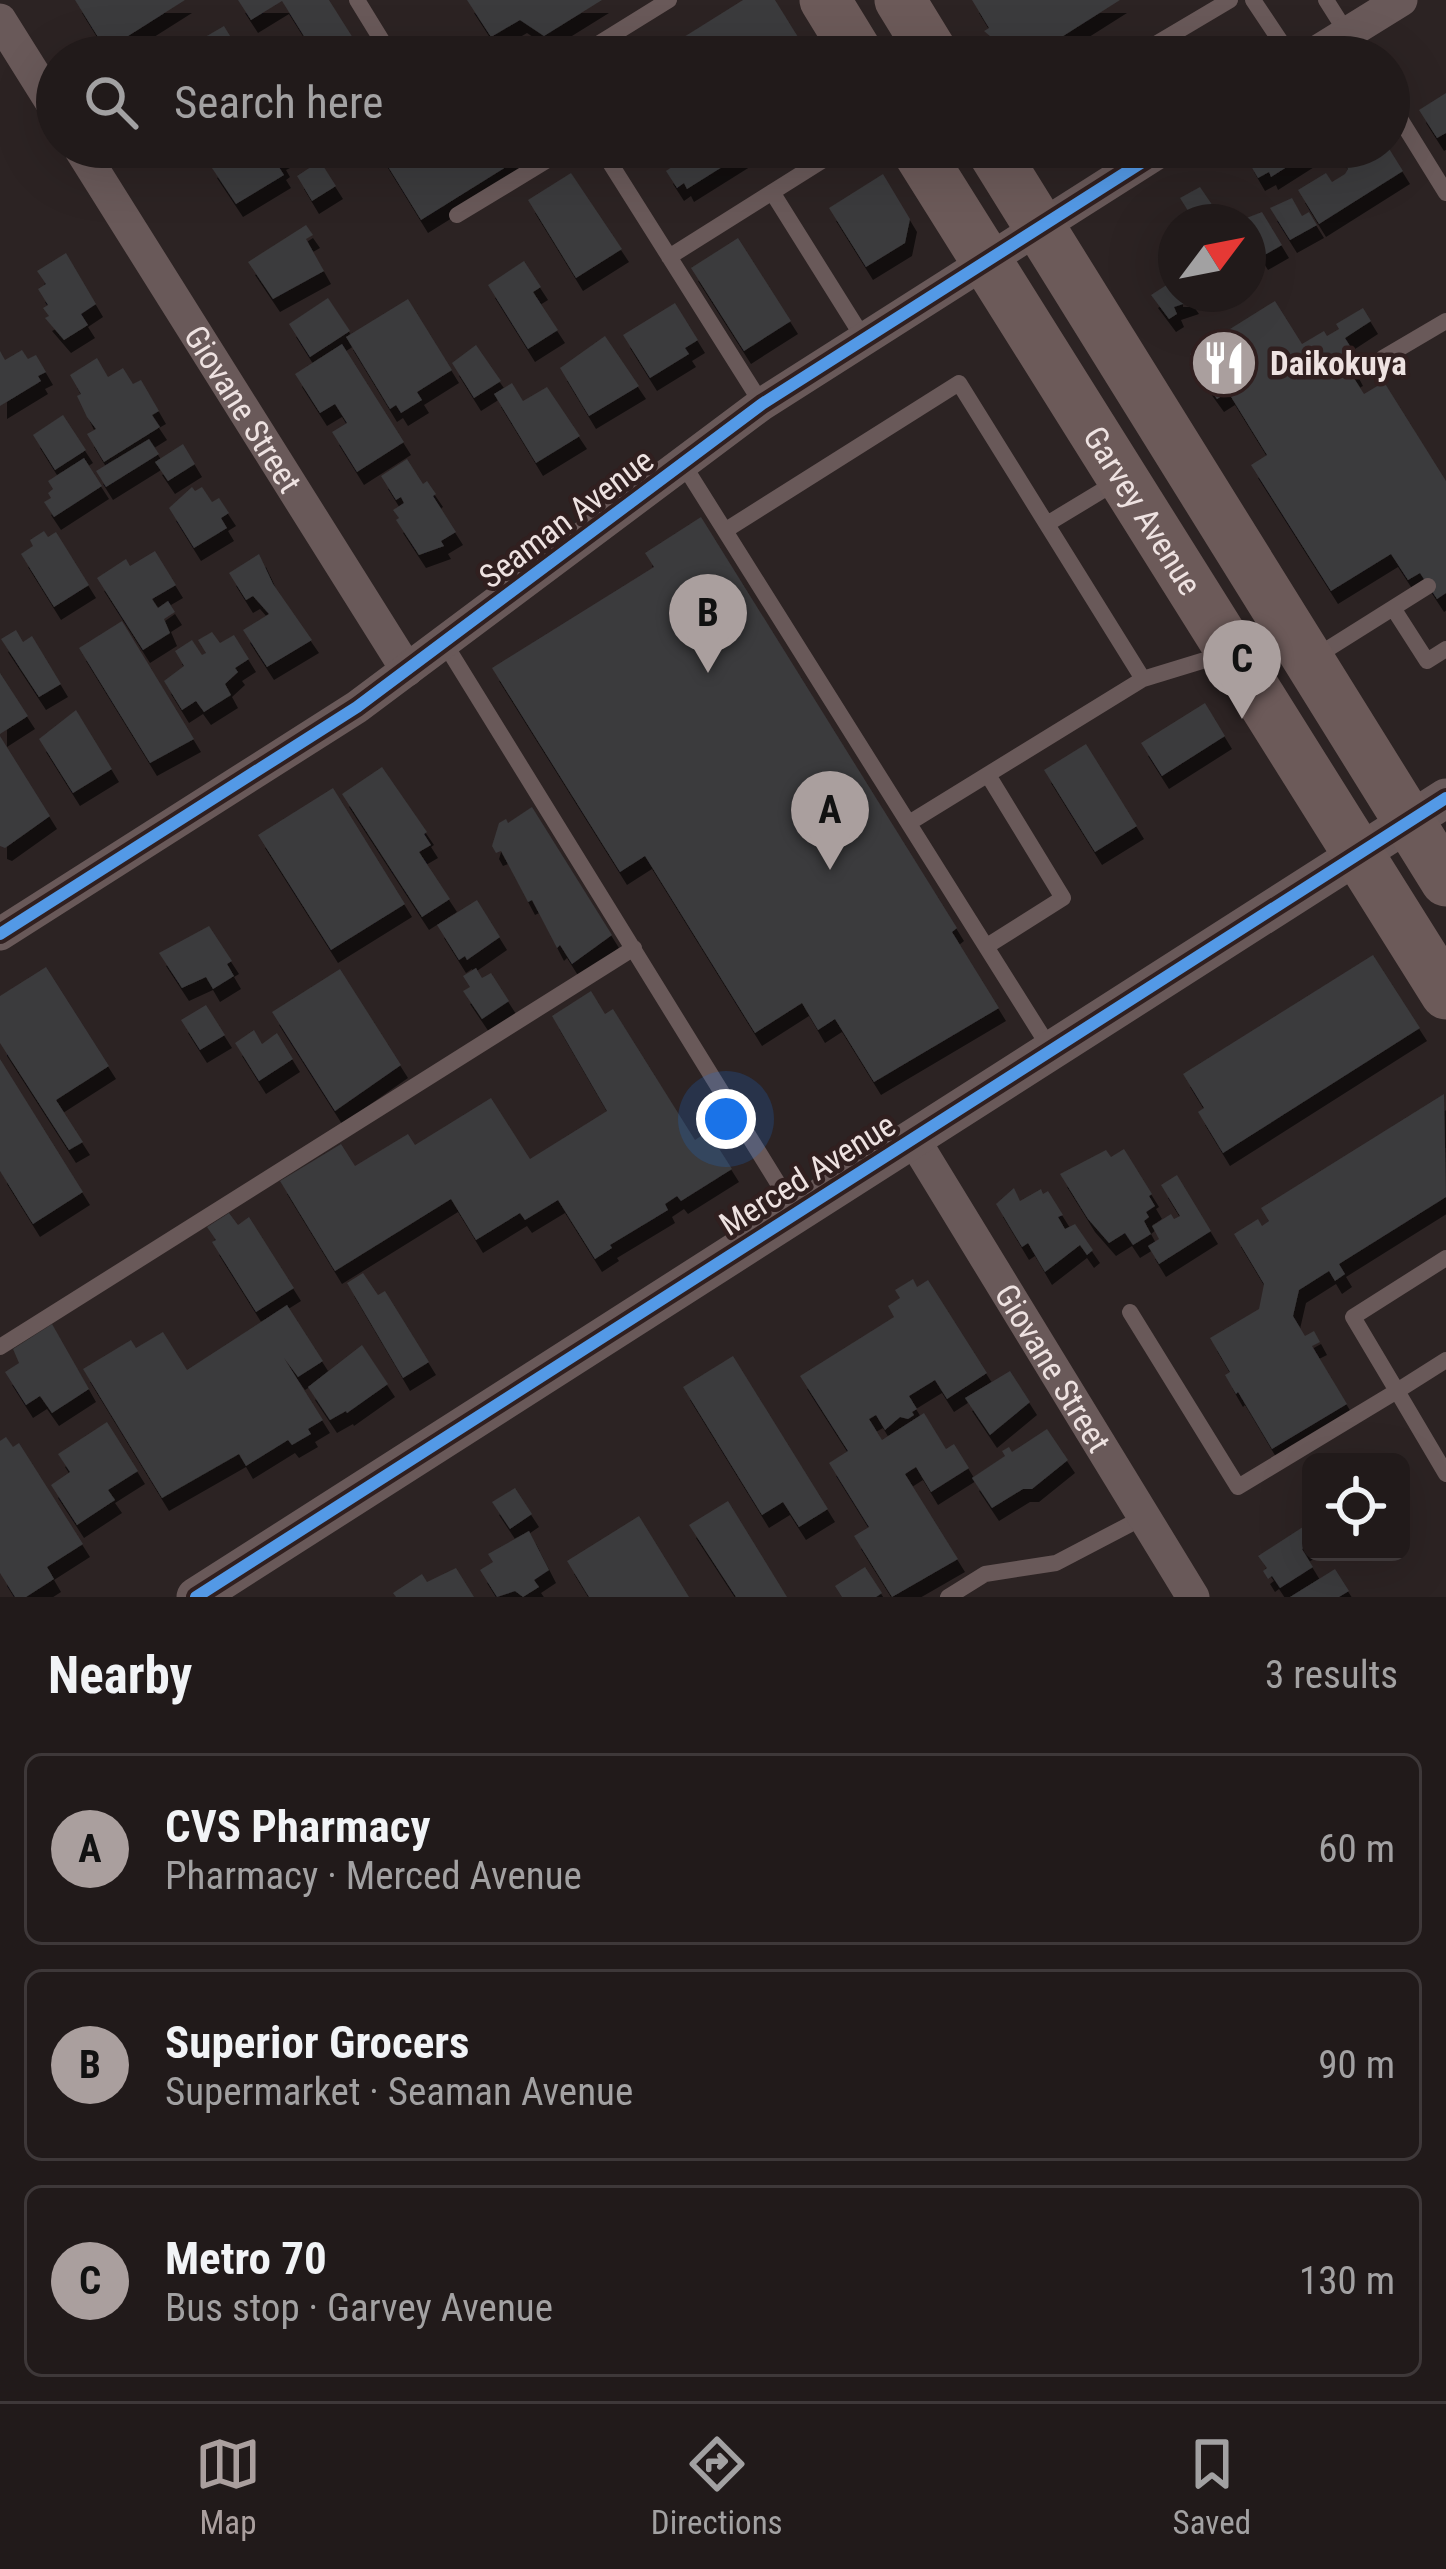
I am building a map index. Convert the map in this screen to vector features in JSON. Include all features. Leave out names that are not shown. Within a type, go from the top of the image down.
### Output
[{"type":"main road","points":[[825,0],[847,36]]},
{"type":"main road","points":[[900,0],[922,36]]},
{"type":"main road","name":"Garvey Avenue","points":[[959,168],[986,260],[1446,994]]},
{"type":"main road","name":"Garvey Avenue","points":[[969,168],[1040,227],[1310,661],[1428,809],[1446,880]]},
{"type":"street","points":[[1363,36],[1401,0]]},
{"type":"street","points":[[0,20],[36,77]]},
{"type":"street","name":"Giovane Street","points":[[93,168],[407,670]]},
{"type":"street","name":"Seaman Avenue","points":[[0,934],[357,707],[762,404],[1133,168]]},
{"type":"street","name":"Merced Avenue","points":[[196,1597],[1428,809]]},
{"type":"street","name":"Giovane Street","points":[[914,1140],[1193,1597]]},
{"type":"lane","points":[[357,0],[379,36]]},
{"type":"lane","points":[[612,36],[669,0]]},
{"type":"lane","points":[[1169,36],[1230,0]]},
{"type":"lane","points":[[1252,0],[1277,36]]},
{"type":"lane","points":[[1326,0],[1348,36]]},
{"type":"lane","points":[[1410,135],[1446,193]]},
{"type":"lane","points":[[457,215],[534,168]]},
{"type":"lane","points":[[613,168],[762,404]]},
{"type":"lane","points":[[669,257],[810,168]]},
{"type":"lane","points":[[772,192],[864,339]]},
{"type":"lane","points":[[1384,358],[1446,321]]},
{"type":"lane","points":[[725,530],[958,383],[1143,680]]},
{"type":"lane","points":[[683,464],[1052,1051]]},
{"type":"lane","points":[[1047,524],[1123,478]]},
{"type":"lane","points":[[1310,661],[1429,586]]},
{"type":"lane","points":[[1394,608],[1427,661],[1446,649]]},
{"type":"lane","points":[[445,644],[795,1211]]},
{"type":"lane","points":[[908,823],[1143,680],[1229,652]]},
{"type":"lane","points":[[987,946],[1063,898],[988,775]]},
{"type":"lane","points":[[0,1347],[634,948]]},
{"type":"lane","points":[[1446,1258],[1353,1317],[1446,1474]]},
{"type":"lane","points":[[1130,1312],[1238,1487],[1446,1360]]},
{"type":"lane","points":[[949,1597],[985,1574],[1056,1563],[1144,1517]]},
{"type":"building","points":[[75,0],[185,0],[128,36],[97,36]]},
{"type":"building","points":[[238,0],[329,0],[352,36],[304,36],[282,1],[251,20]]},
{"type":"building","points":[[467,0],[602,0],[544,36],[520,20],[490,36]]},
{"type":"building","points":[[743,0],[775,0],[797,36],[686,36]]},
{"type":"building","points":[[972,0],[1120,0],[1063,36],[990,36],[984,31],[989,28]]},
{"type":"building","points":[[224,26],[230,36],[207,36]]},
{"type":"building","points":[[1446,93],[1446,133],[1437,138],[1419,110]]},
{"type":"building","points":[[212,168],[280,168],[284,175],[236,204]]},
{"type":"building","points":[[309,168],[324,168],[336,186],[312,201],[297,176]]},
{"type":"building","points":[[389,168],[504,168],[421,220]]},
{"type":"building","points":[[720,168],[687,189],[684,183],[677,188],[666,171]]},
{"type":"building","points":[[1252,168],[1285,168],[1271,177],[1269,172],[1258,178]]},
{"type":"building","points":[[1348,169],[1403,171],[1319,224],[1298,190],[1326,173],[1332,182]]},
{"type":"building","points":[[571,173],[622,249],[576,278],[528,200]]},
{"type":"building","points":[[883,174],[910,219],[905,243],[866,267],[829,208]]},
{"type":"building","points":[[1200,187],[1212,204],[1184,204],[1180,198]]},
{"type":"building","points":[[1292,198],[1302,216],[1309,212],[1317,225],[1290,240],[1270,208]]},
{"type":"building","points":[[1266,219],[1282,245],[1266,254]]},
{"type":"building","points":[[306,225],[313,235],[306,239],[324,271],[273,299],[248,262]]},
{"type":"building","points":[[738,238],[791,321],[744,351],[691,268]]},
{"type":"building","points":[[66,253],[96,304],[81,314],[88,325],[64,340],[45,318],[49,316],[43,308],[48,305],[38,289],[46,284],[37,271]]},
{"type":"building","points":[[524,261],[541,287],[533,292],[558,330],[528,349],[488,285]]},
{"type":"building","points":[[328,298],[350,331],[310,357],[289,324]]},
{"type":"building","points":[[408,299],[452,370],[417,392],[422,400],[401,413],[396,405],[390,409],[346,337]]},
{"type":"building","points":[[1275,301],[1302,344],[1324,331],[1327,336],[1339,329],[1336,324],[1363,308],[1371,321],[1345,338],[1355,354],[1348,358],[1356,373],[1352,375],[1364,394],[1384,382],[1446,481],[1446,593],[1437,599],[1420,573],[1408,580],[1391,554],[1331,591],[1251,465],[1267,455],[1228,392],[1217,399],[1190,354],[1257,312],[1266,312]]},
{"type":"building","points":[[675,303],[698,340],[685,348],[689,354],[650,378],[623,335]]},
{"type":"building","points":[[605,336],[639,386],[589,416],[560,368]]},
{"type":"building","points":[[342,344],[404,442],[357,472],[332,432],[347,423],[335,404],[320,413],[295,374]]},
{"type":"building","points":[[476,345],[501,381],[474,398],[452,363]]},
{"type":"building","points":[[22,350],[28,359],[36,355],[46,372],[38,376],[41,381],[0,406],[0,351],[5,360]]},
{"type":"building","points":[[97,358],[108,377],[123,368],[133,384],[141,380],[159,411],[152,415],[160,427],[104,462],[87,434],[96,429],[70,375]]},
{"type":"building","points":[[512,383],[523,401],[547,387],[580,436],[536,463],[494,394]]},
{"type":"building","points":[[63,415],[86,450],[55,470],[33,435]]},
{"type":"building","points":[[149,439],[159,454],[106,487],[96,471]]},
{"type":"building","points":[[183,444],[195,464],[168,481],[155,462]]},
{"type":"building","points":[[84,458],[102,486],[54,517],[44,502],[53,489],[48,481]]},
{"type":"building","points":[[407,459],[423,484],[427,481],[436,494],[456,532],[441,541],[444,546],[419,555],[393,510],[404,503],[401,497],[396,500],[381,476]]},
{"type":"building","points":[[192,487],[195,491],[202,487],[212,502],[219,498],[229,513],[221,518],[227,528],[194,548],[169,508]]},
{"type":"building","points":[[701,517],[957,928],[952,932],[999,1008],[874,1082],[835,1019],[818,1030],[802,1003],[755,1033],[645,856],[620,872],[492,668],[654,567],[645,553]]},
{"type":"building","points":[[44,531],[48,537],[56,532],[89,585],[54,607],[21,554]]},
{"type":"building","points":[[155,551],[176,585],[152,599],[158,608],[168,601],[175,612],[164,619],[170,633],[143,650],[97,578],[126,559],[130,566]]},
{"type":"building","points":[[259,554],[273,584],[312,640],[267,667],[243,630],[269,614],[253,596],[246,600],[229,573]]},
{"type":"building","points":[[122,621],[194,739],[150,763],[79,648]]},
{"type":"building","points":[[16,630],[23,642],[32,636],[61,684],[39,697],[1,639]]},
{"type":"building","points":[[212,632],[220,643],[234,635],[249,659],[235,668],[238,672],[225,684],[231,695],[204,712],[196,701],[182,710],[164,681],[184,666],[175,651],[192,640],[202,655],[206,653],[198,640]]},
{"type":"building","points":[[0,673],[28,716],[0,734]]},
{"type":"building","points":[[1205,703],[1225,736],[1162,776],[1141,743]]},
{"type":"building","points":[[76,710],[112,769],[73,793],[39,739]]},
{"type":"building","points":[[0,736],[50,816],[5,848],[0,846]]},
{"type":"building","points":[[1086,744],[1137,826],[1095,852],[1044,770]]},
{"type":"building","points":[[382,767],[427,832],[431,845],[419,852],[450,899],[422,917],[342,794]]},
{"type":"building","points":[[333,788],[405,904],[331,950],[258,835]]},
{"type":"building","points":[[532,807],[612,935],[572,964],[560,945],[557,948],[532,900],[528,902],[501,851],[496,853],[492,846],[499,823],[506,819],[508,823]]},
{"type":"building","points":[[477,900],[500,937],[467,960],[465,956],[459,960],[437,925]]},
{"type":"building","points":[[209,926],[232,961],[227,964],[234,976],[213,989],[206,977],[182,988],[159,953]]},
{"type":"building","points":[[1373,955],[1420,1028],[1223,1153],[1198,1112],[1204,1108],[1183,1074]]},
{"type":"building","points":[[46,967],[109,1066],[56,1100],[83,1142],[69,1150],[0,1043],[0,996]]},
{"type":"building","points":[[476,968],[482,978],[491,973],[509,1001],[482,1019],[463,991],[470,987],[463,976]]},
{"type":"building","points":[[340,969],[401,1065],[335,1111],[272,1012]]},
{"type":"building","points":[[591,991],[605,1014],[613,1009],[695,1140],[708,1131],[732,1169],[681,1201],[677,1196],[665,1204],[668,1210],[595,1259],[558,1200],[525,1220],[520,1213],[476,1240],[451,1199],[335,1271],[280,1181],[341,1144],[355,1166],[408,1134],[415,1145],[491,1098],[530,1159],[607,1111],[552,1016]]},
{"type":"building","points":[[206,1005],[225,1035],[200,1050],[181,1020]]},
{"type":"building","points":[[254,1030],[262,1044],[277,1033],[293,1059],[259,1081],[235,1043]]},
{"type":"building","points":[[0,1059],[83,1192],[33,1224],[0,1171]]},
{"type":"building","points":[[1444,1094],[1446,1197],[1339,1264],[1345,1274],[1335,1281],[1329,1271],[1299,1290],[1293,1316],[1305,1336],[1314,1331],[1320,1342],[1312,1346],[1347,1404],[1272,1449],[1225,1375],[1230,1372],[1210,1338],[1259,1309],[1264,1284],[1234,1234],[1258,1219],[1262,1226],[1269,1221],[1261,1208]]},
{"type":"building","points":[[1124,1149],[1155,1206],[1146,1212],[1149,1217],[1144,1221],[1151,1234],[1133,1245],[1125,1233],[1109,1243],[1060,1174],[1106,1150],[1111,1157]]},
{"type":"building","points":[[1177,1175],[1211,1231],[1159,1264],[1148,1246],[1159,1239],[1152,1226],[1171,1214],[1174,1219],[1180,1216],[1161,1185]]},
{"type":"building","points":[[1014,1188],[1020,1201],[1041,1189],[1043,1194],[1048,1191],[1063,1215],[1058,1217],[1065,1229],[1075,1224],[1093,1250],[1087,1255],[1080,1245],[1045,1272],[1028,1243],[1022,1247],[996,1204]]},
{"type":"building","points":[[229,1213],[238,1225],[249,1217],[294,1288],[256,1312],[207,1227]]},
{"type":"building","points":[[363,1273],[378,1295],[385,1291],[429,1362],[403,1378],[347,1283]]},
{"type":"building","points":[[913,1279],[917,1287],[928,1280],[987,1373],[947,1399],[935,1380],[909,1396],[917,1409],[914,1415],[900,1417],[885,1430],[876,1415],[869,1419],[882,1440],[924,1413],[946,1449],[954,1444],[969,1468],[931,1492],[916,1467],[905,1474],[958,1559],[892,1597],[854,1536],[869,1527],[829,1463],[848,1451],[800,1376],[894,1317],[888,1306],[900,1298],[895,1290]]},
{"type":"building","points":[[287,1305],[323,1361],[298,1377],[284,1358],[323,1420],[292,1445],[288,1440],[246,1466],[239,1454],[162,1498],[83,1369],[131,1340],[136,1348],[163,1332],[187,1370]]},
{"type":"building","points":[[52,1324],[89,1389],[52,1413],[40,1396],[26,1405],[5,1372],[19,1363],[13,1349]]},
{"type":"building","points":[[362,1345],[388,1384],[330,1420],[308,1387]]},
{"type":"building","points":[[733,1356],[828,1509],[799,1527],[783,1502],[762,1515],[683,1387]]},
{"type":"building","points":[[1010,1371],[1030,1402],[990,1435],[965,1398]]},
{"type":"building","points":[[107,1422],[138,1471],[108,1490],[115,1500],[77,1525],[51,1485],[70,1472],[58,1454]]},
{"type":"building","points":[[1047,1429],[1068,1460],[1032,1489],[1023,1489],[992,1508],[972,1478],[1005,1456],[1002,1451],[1009,1447],[1012,1452]]},
{"type":"building","points":[[6,1437],[13,1447],[19,1443],[83,1544],[47,1567],[54,1579],[26,1597],[15,1597],[0,1573],[0,1441]]},
{"type":"building","points":[[515,1488],[532,1514],[510,1529],[492,1502]]},
{"type":"building","points":[[728,1501],[787,1597],[736,1597],[689,1525]]},
{"type":"building","points":[[639,1516],[689,1597],[589,1597],[567,1561]]},
{"type":"building","points":[[1302,1528],[1302,1561],[1313,1567],[1280,1588],[1272,1576],[1268,1579],[1258,1556]]},
{"type":"building","points":[[529,1531],[549,1570],[534,1580],[539,1587],[523,1597],[515,1591],[497,1597],[480,1570],[493,1562],[488,1554]]},
{"type":"building","points":[[865,1567],[882,1593],[842,1597],[835,1586]]},
{"type":"building","points":[[456,1568],[474,1597],[396,1597],[393,1593],[422,1574],[427,1582]]},
{"type":"building","points":[[1335,1569],[1349,1591],[1339,1597],[1290,1597]]},
{"type":"cycle path","points":[[0,934],[357,707],[762,404],[1133,168]]},
{"type":"cycle path","points":[[196,1597],[1446,798]]},
{"type":"place","name":"Daikokuya","points":[[1224,363]]},
{"type":"place","name":"Superior Grocers","points":[[708,673]]},
{"type":"place","name":"Metro 70","points":[[1242,719]]},
{"type":"place","name":"CVS Pharmacy","points":[[830,870]]}]
